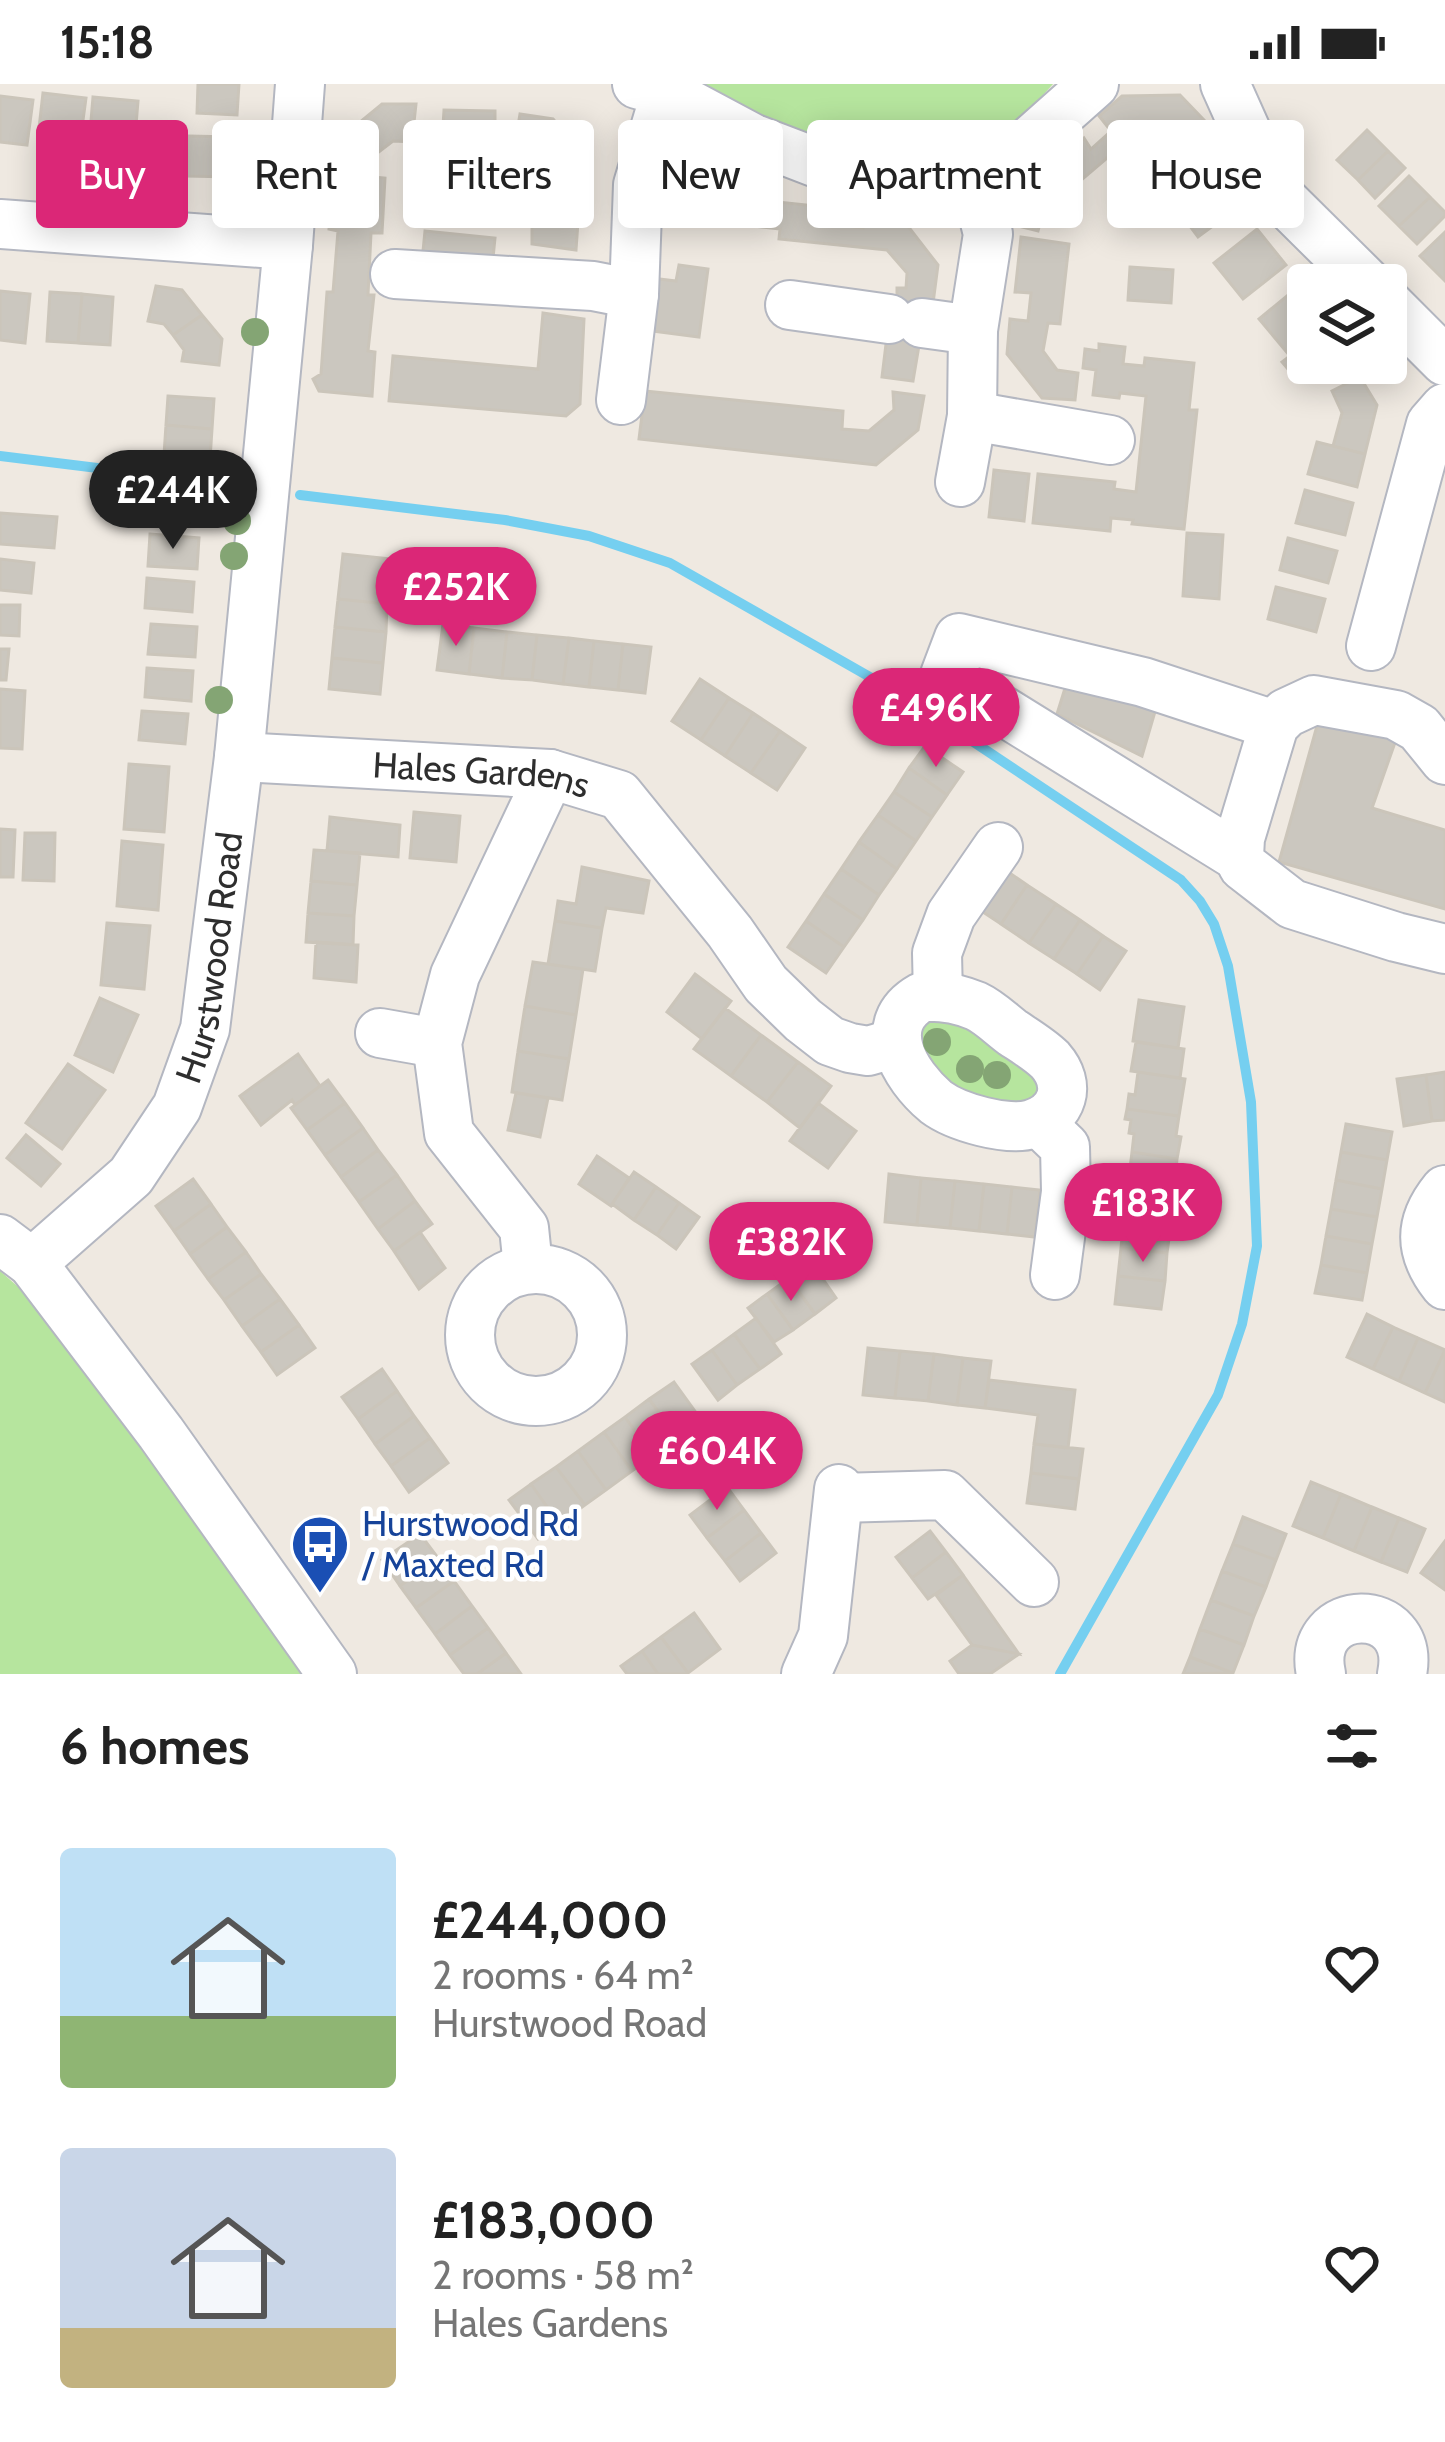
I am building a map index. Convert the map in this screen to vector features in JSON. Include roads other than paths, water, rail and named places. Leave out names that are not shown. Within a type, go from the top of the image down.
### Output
[{"type":"street","name":"Hurstwood Road","points":[[300,84],[239,758],[205,1029],[177,1107],[131,1176],[16,1251],[161,1433],[332,1674]]},
{"type":"street","points":[[1053,120],[1094,84]]},
{"type":"street","points":[[1225,84],[1271,189],[1348,264]]},
{"type":"street","points":[[621,400],[613,290],[638,185],[651,88],[807,159]]},
{"type":"street","points":[[0,224],[288,245]]},
{"type":"street","points":[[960,482],[971,416],[973,330],[987,228]]},
{"type":"street","points":[[395,274],[613,290]]},
{"type":"street","points":[[790,305],[973,330]]},
{"type":"street","points":[[1407,319],[1442,348]]},
{"type":"street","points":[[1371,646],[1431,424],[1445,408]]},
{"type":"street","points":[[971,416],[1109,440]]},
{"type":"street","points":[[1239,857],[945,675],[959,638],[1143,682],[1274,724]]},
{"type":"street","points":[[1445,760],[1419,728],[1396,715],[1314,700],[1286,713],[1274,724],[1240,838],[1239,857],[1243,866],[1292,904],[1445,949]]},
{"type":"street","name":"Hales Gardens","points":[[239,758],[550,774],[619,795],[743,921],[766,984],[830,1041],[868,1051],[896,1043]]},
{"type":"street","points":[[528,1268],[524,1228],[449,1133],[436,1043],[455,975],[550,774]]},
{"type":"street","points":[[938,997],[937,953],[950,915],[998,847]]},
{"type":"street","points":[[922,997],[938,997],[979,1007],[1049,1059],[1064,1097],[1049,1116],[1011,1127],[948,1109],[922,1087],[896,1043],[899,1016],[922,997]]},
{"type":"street","points":[[380,1033],[436,1043]]},
{"type":"street","points":[[1039,1122],[1065,1148],[1066,1192],[1055,1275]]},
{"type":"street","points":[[1445,1190],[1426,1224],[1425,1247],[1445,1285]]},
{"type":"street","points":[[806,1674],[823,1636],[839,1494],[945,1495],[1034,1582]]},
{"type":"street","points":[[1321,1674],[1319,1654],[1328,1633],[1353,1618],[1368,1618],[1388,1627],[1398,1638],[1402,1674]]},
{"type":"waterway","points":[[0,456],[219,483]]},
{"type":"waterway","points":[[300,495],[505,520],[589,536],[670,563],[912,701],[1181,880],[1200,901],[1214,924],[1228,966],[1251,1102],[1257,1246],[1242,1324],[1218,1395],[1060,1674]]},
{"type":"place","name":"Hurstwood Rd / Maxted Rd","points":[[320,1595]]}]
